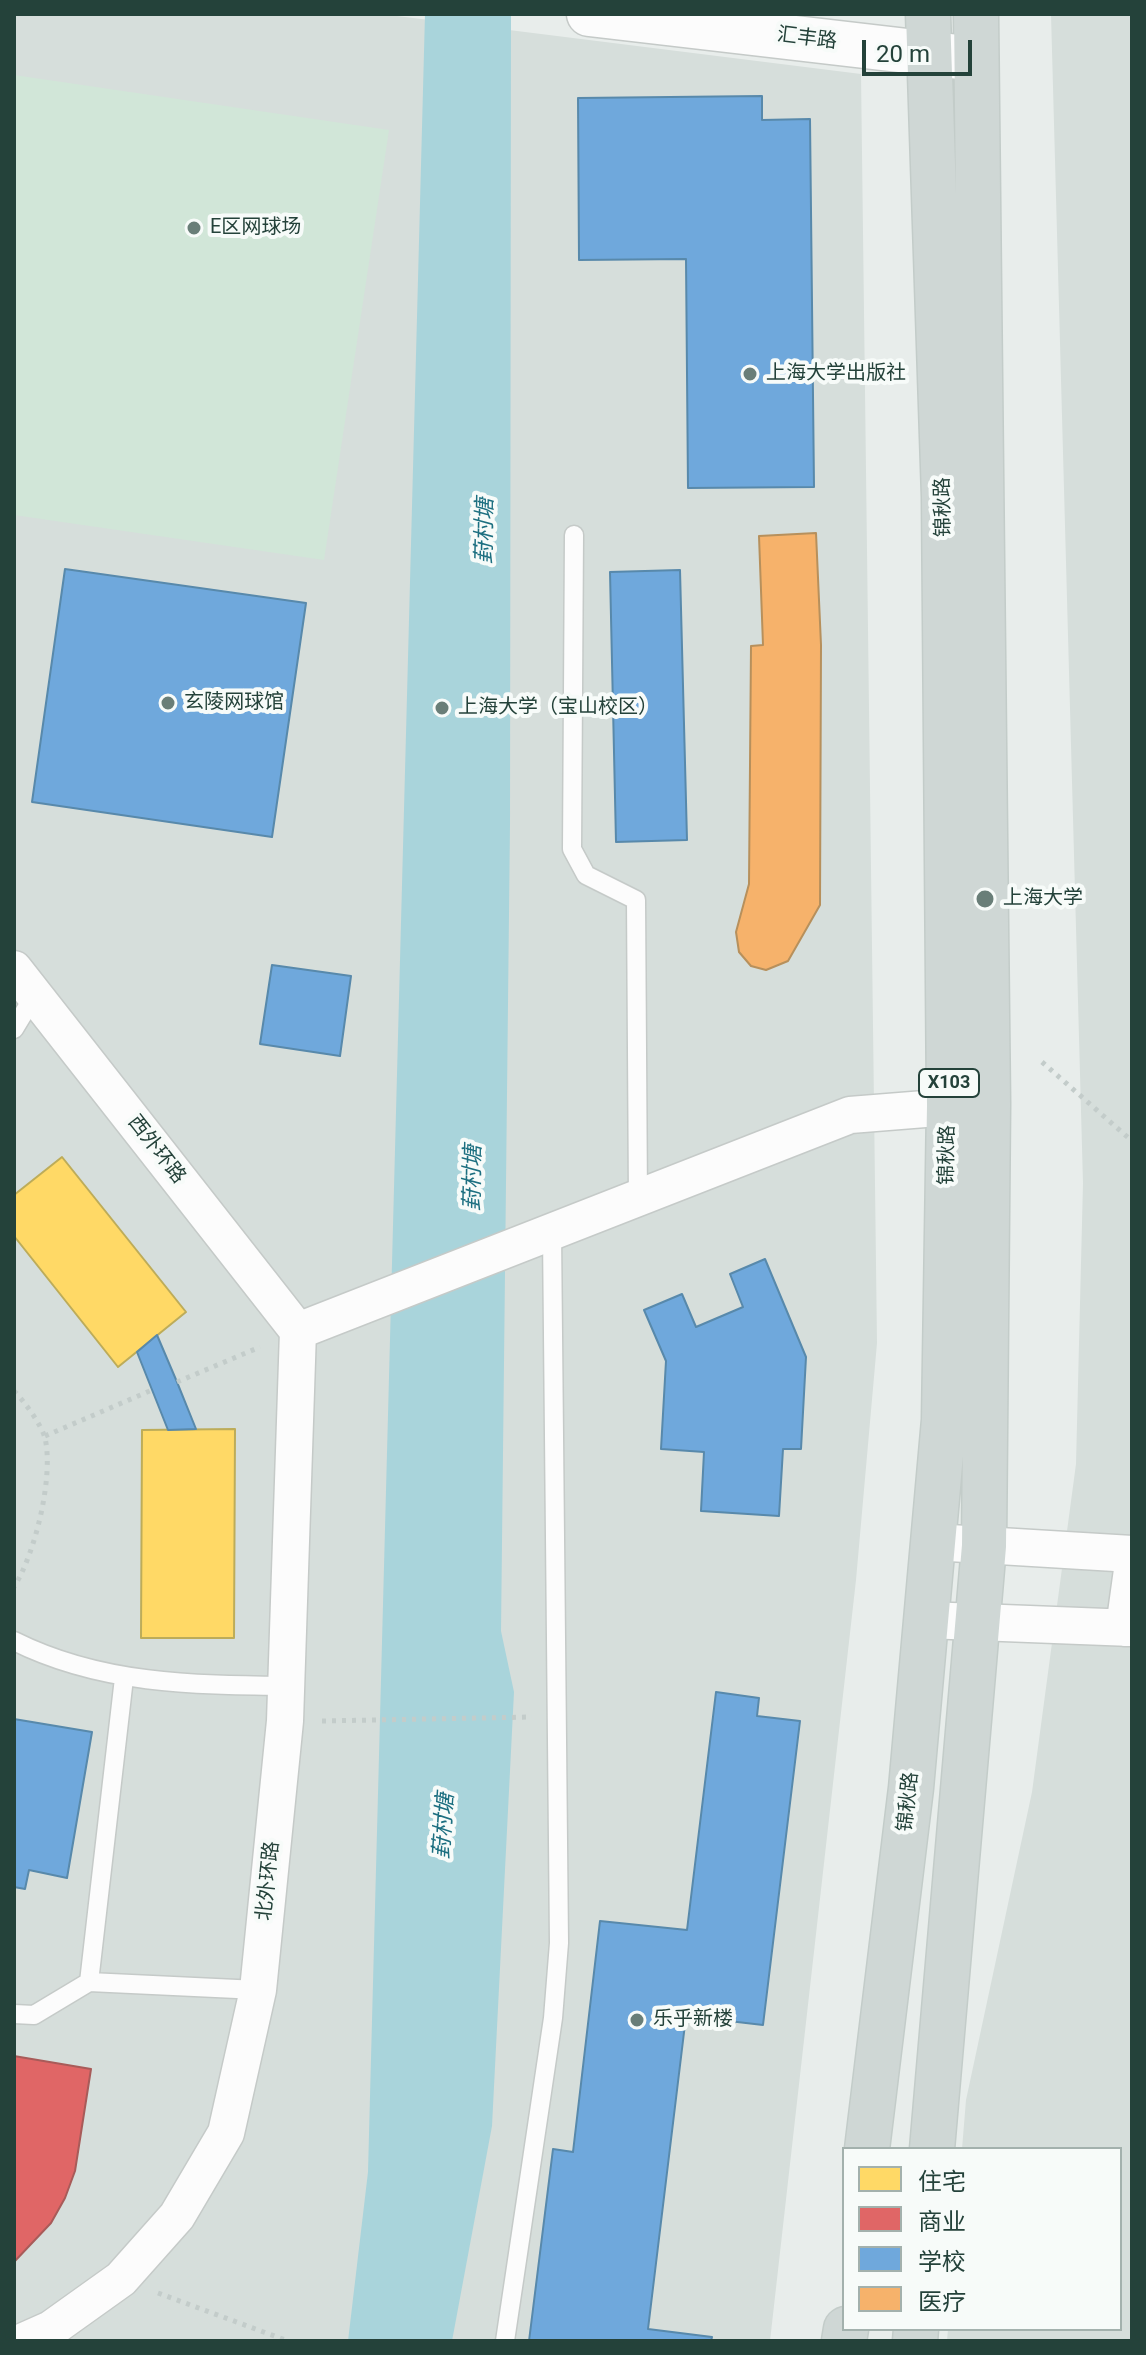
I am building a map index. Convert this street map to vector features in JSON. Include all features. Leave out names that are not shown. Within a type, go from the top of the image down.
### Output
[{"type":"main road","name":"锦秋路","points":[[867,2147],[911,1788],[968,1105],[976,14]]},
{"type":"main road","name":"锦秋路","points":[[929,34],[984,1546],[932,2147]]},
{"type":"street","name":"汇丰路","points":[[606,16],[929,34],[976,59]]},
{"type":"street","name":"西外环路","points":[[24,983],[298,1331]]},
{"type":"street","points":[[298,1331],[850,1115],[968,1105]]},
{"type":"street","name":"北外环路","points":[[44,2337],[121,2279],[177,2216],[226,2133],[258,1990],[285,1704],[298,1331]]},
{"type":"street","points":[[933,1542],[1132,1554]]},
{"type":"street","points":[[926,1620],[1128,1628],[1132,1570]]},
{"type":"lane","points":[[574,535],[572,849],[586,875],[636,900],[638,1200]]},
{"type":"lane","points":[[14,1029],[24,983]]},
{"type":"lane","points":[[505,2341],[553,2018],[559,1943],[552,1233]]},
{"type":"lane","points":[[14,1641],[124,1678],[285,1704]]},
{"type":"lane","points":[[89,1982],[124,1678]]},
{"type":"lane","points":[[14,2014],[34,2015],[89,1982],[258,1990]]},
{"type":"path","points":[[1042,1062],[1132,1141]]},
{"type":"path","points":[[177,1382],[298,1331]]},
{"type":"path","points":[[45,1436],[152,1390]]},
{"type":"path","points":[[14,1391],[45,1436],[45,1500],[23,1573],[14,1587]]},
{"type":"path","points":[[285,1704],[373,1720],[557,1717]]},
{"type":"path","points":[[121,2279],[288,2341]]},
{"type":"shaded area","name":"上海大学（宝山校区）","points":[[14,14],[381,14],[861,74],[877,1343],[856,1580],[770,2341],[14,2341]]},
{"type":"shaded area","points":[[1051,14],[1132,14],[1132,2341],[947,2341],[948,2331],[1122,2331],[1122,2147],[962,2147],[966,2100],[1032,1792],[1076,1464],[1083,1183]]},
{"type":"green space","name":"E区网球场","points":[[14,75],[389,130],[324,560],[14,515]]},
{"type":"water","name":"葑村塘","points":[[425,14],[511,14],[510,824],[501,1631],[514,1692],[492,2126],[452,2341],[348,2341],[368,2172]]},
{"type":"building: 住宅","points":[[62,1157],[186,1312],[118,1367],[14,1236],[14,1195]]},
{"type":"building: 住宅","points":[[235,1429],[234,1638],[141,1638],[142,1430]]},
{"type":"building: 商业","points":[[14,2056],[91,2069],[75,2171],[65,2198],[51,2223],[14,2262]]},
{"type":"building: 学校","name":"上海大学出版社","points":[[762,96],[762,120],[810,119],[814,487],[688,488],[686,259],[579,260],[578,98]]},
{"type":"building: 学校","name":"玄陵网球馆","points":[[65,569],[306,603],[272,837],[32,802]]},
{"type":"building: 学校","points":[[680,570],[687,840],[616,842],[610,572]]},
{"type":"building: 学校","points":[[272,965],[351,976],[340,1056],[260,1044]]},
{"type":"building: 学校","points":[[765,1259],[806,1357],[801,1449],[783,1449],[779,1516],[701,1511],[704,1452],[661,1449],[666,1361],[644,1310],[682,1294],[696,1327],[743,1307],[730,1274]]},
{"type":"building: 学校","points":[[157,1335],[196,1429],[168,1430],[137,1352]]},
{"type":"building: 学校","points":[[157,1335],[196,1429],[168,1430],[137,1352]]},
{"type":"building: 学校","points":[[157,1335],[196,1429],[168,1430],[137,1352]]},
{"type":"building: 学校","name":"乐乎新楼","points":[[716,1692],[759,1698],[757,1716],[800,1721],[763,2025],[686,2016],[648,2329],[712,2337],[711,2341],[529,2341],[553,2149],[573,2152],[600,1921],[687,1930]]},
{"type":"building: 学校","points":[[14,1719],[92,1732],[67,1878],[29,1870],[25,1889],[14,1887]]},
{"type":"building: 医疗","points":[[816,533],[821,645],[820,905],[788,961],[766,970],[751,966],[739,952],[736,932],[749,884],[751,646],[763,645],[759,536]]},
{"type":"place","name":"E区网球场","points":[[194,228]]},
{"type":"place","name":"上海大学出版社","points":[[750,374]]},
{"type":"place","name":"玄陵网球馆","points":[[168,703]]},
{"type":"place","name":"上海大学（宝山校区）","points":[[442,708]]},
{"type":"place","name":"上海大学","points":[[985,899]]},
{"type":"place","name":"乐乎新楼","points":[[637,2020]]}]
